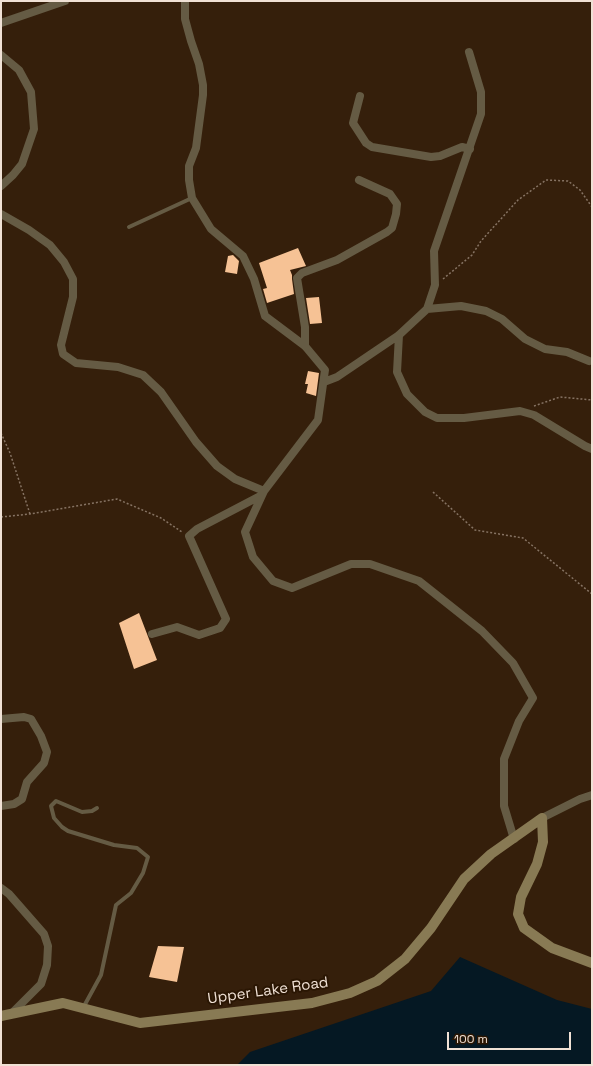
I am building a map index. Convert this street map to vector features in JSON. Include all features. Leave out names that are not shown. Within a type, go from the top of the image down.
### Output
[{"type":"street","points":[[1,24],[65,1]]},
{"type":"street","points":[[185,1],[185,19],[190,41],[199,64],[203,85],[203,96],[196,148],[189,166],[189,180],[192,198],[211,229],[243,256],[254,279],[265,316],[305,346],[325,370],[318,420],[263,493],[245,532],[253,557],[273,581],[292,588],[351,564],[370,564],[412,578],[419,581],[482,632],[513,663],[533,698],[519,721],[504,759],[504,806],[514,839]]},
{"type":"street","points":[[324,382],[337,377],[399,335],[427,309],[435,285],[434,251],[481,114],[481,92],[469,52]]},
{"type":"street","points":[[1,55],[19,70],[31,92],[34,130],[22,164],[1,186]]},
{"type":"street","points":[[360,96],[353,123],[366,143],[372,147],[431,157],[440,156],[462,147],[470,149]]},
{"type":"street","points":[[305,346],[305,327],[297,278],[302,273],[337,260],[392,228],[397,204],[390,194],[359,180]]},
{"type":"street","points":[[1,214],[50,245],[64,262],[73,279],[73,297],[61,345],[63,354],[76,363],[118,368],[143,375],[161,392],[196,442],[218,466],[235,479],[263,493]]},
{"type":"street","points":[[427,309],[461,306],[486,311],[502,319],[525,339],[545,349],[567,352],[589,361]]},
{"type":"street","points":[[399,335],[397,372],[407,394],[425,412],[437,418],[464,418],[520,411],[534,415],[592,449]]},
{"type":"street","points":[[152,634],[177,627],[199,635],[220,628],[226,620],[189,536],[197,529],[263,493]]},
{"type":"street","points":[[1,719],[24,717],[31,719],[41,736],[47,752],[44,763],[27,782],[22,799],[14,804],[1,806]]},
{"type":"street","points":[[592,795],[580,799],[542,818],[543,842],[537,864],[521,897],[518,914],[524,928],[552,948],[592,963]]},
{"type":"street","name":"Upper Lake Road","points":[[6,1015],[63,1004],[140,1023],[312,1003],[350,993],[377,981],[405,960],[431,928],[464,879],[491,854],[542,818]]},
{"type":"street","points":[[1,888],[9,894],[44,934],[48,946],[47,965],[41,984],[6,1015]]},
{"type":"lane","points":[[129,227],[192,198]]},
{"type":"lane","points":[[82,1008],[101,975],[116,905],[131,892],[143,873],[148,857],[137,848],[114,845],[68,831],[54,818],[51,806],[56,801],[82,812],[92,811],[97,808]]},
{"type":"path","points":[[435,285],[472,255],[481,240],[518,200],[546,180],[568,181],[580,190],[592,207]]},
{"type":"path","points":[[520,411],[560,397],[592,400]]},
{"type":"path","points":[[1,432],[10,453],[30,514]]},
{"type":"path","points":[[433,492],[475,530],[524,538],[592,594]]},
{"type":"path","points":[[1,517],[30,514],[117,499],[161,518],[189,536]]},
{"type":"water","points":[[460,957],[557,1000],[592,1009],[592,1065],[237,1065],[250,1052],[431,991]]},
{"type":"building","points":[[298,248],[306,266],[290,270],[294,294],[267,303],[263,289],[267,288],[259,263]]},
{"type":"building","points":[[233,255],[239,261],[237,274],[225,272],[228,256]]},
{"type":"building","points":[[319,297],[322,323],[310,324],[306,298]]},
{"type":"building","points":[[308,371],[319,373],[316,396],[306,393],[308,384],[305,384]]},
{"type":"building","points":[[139,613],[157,660],[134,669],[119,623]]},
{"type":"building","points":[[158,946],[184,947],[177,982],[149,977]]}]
